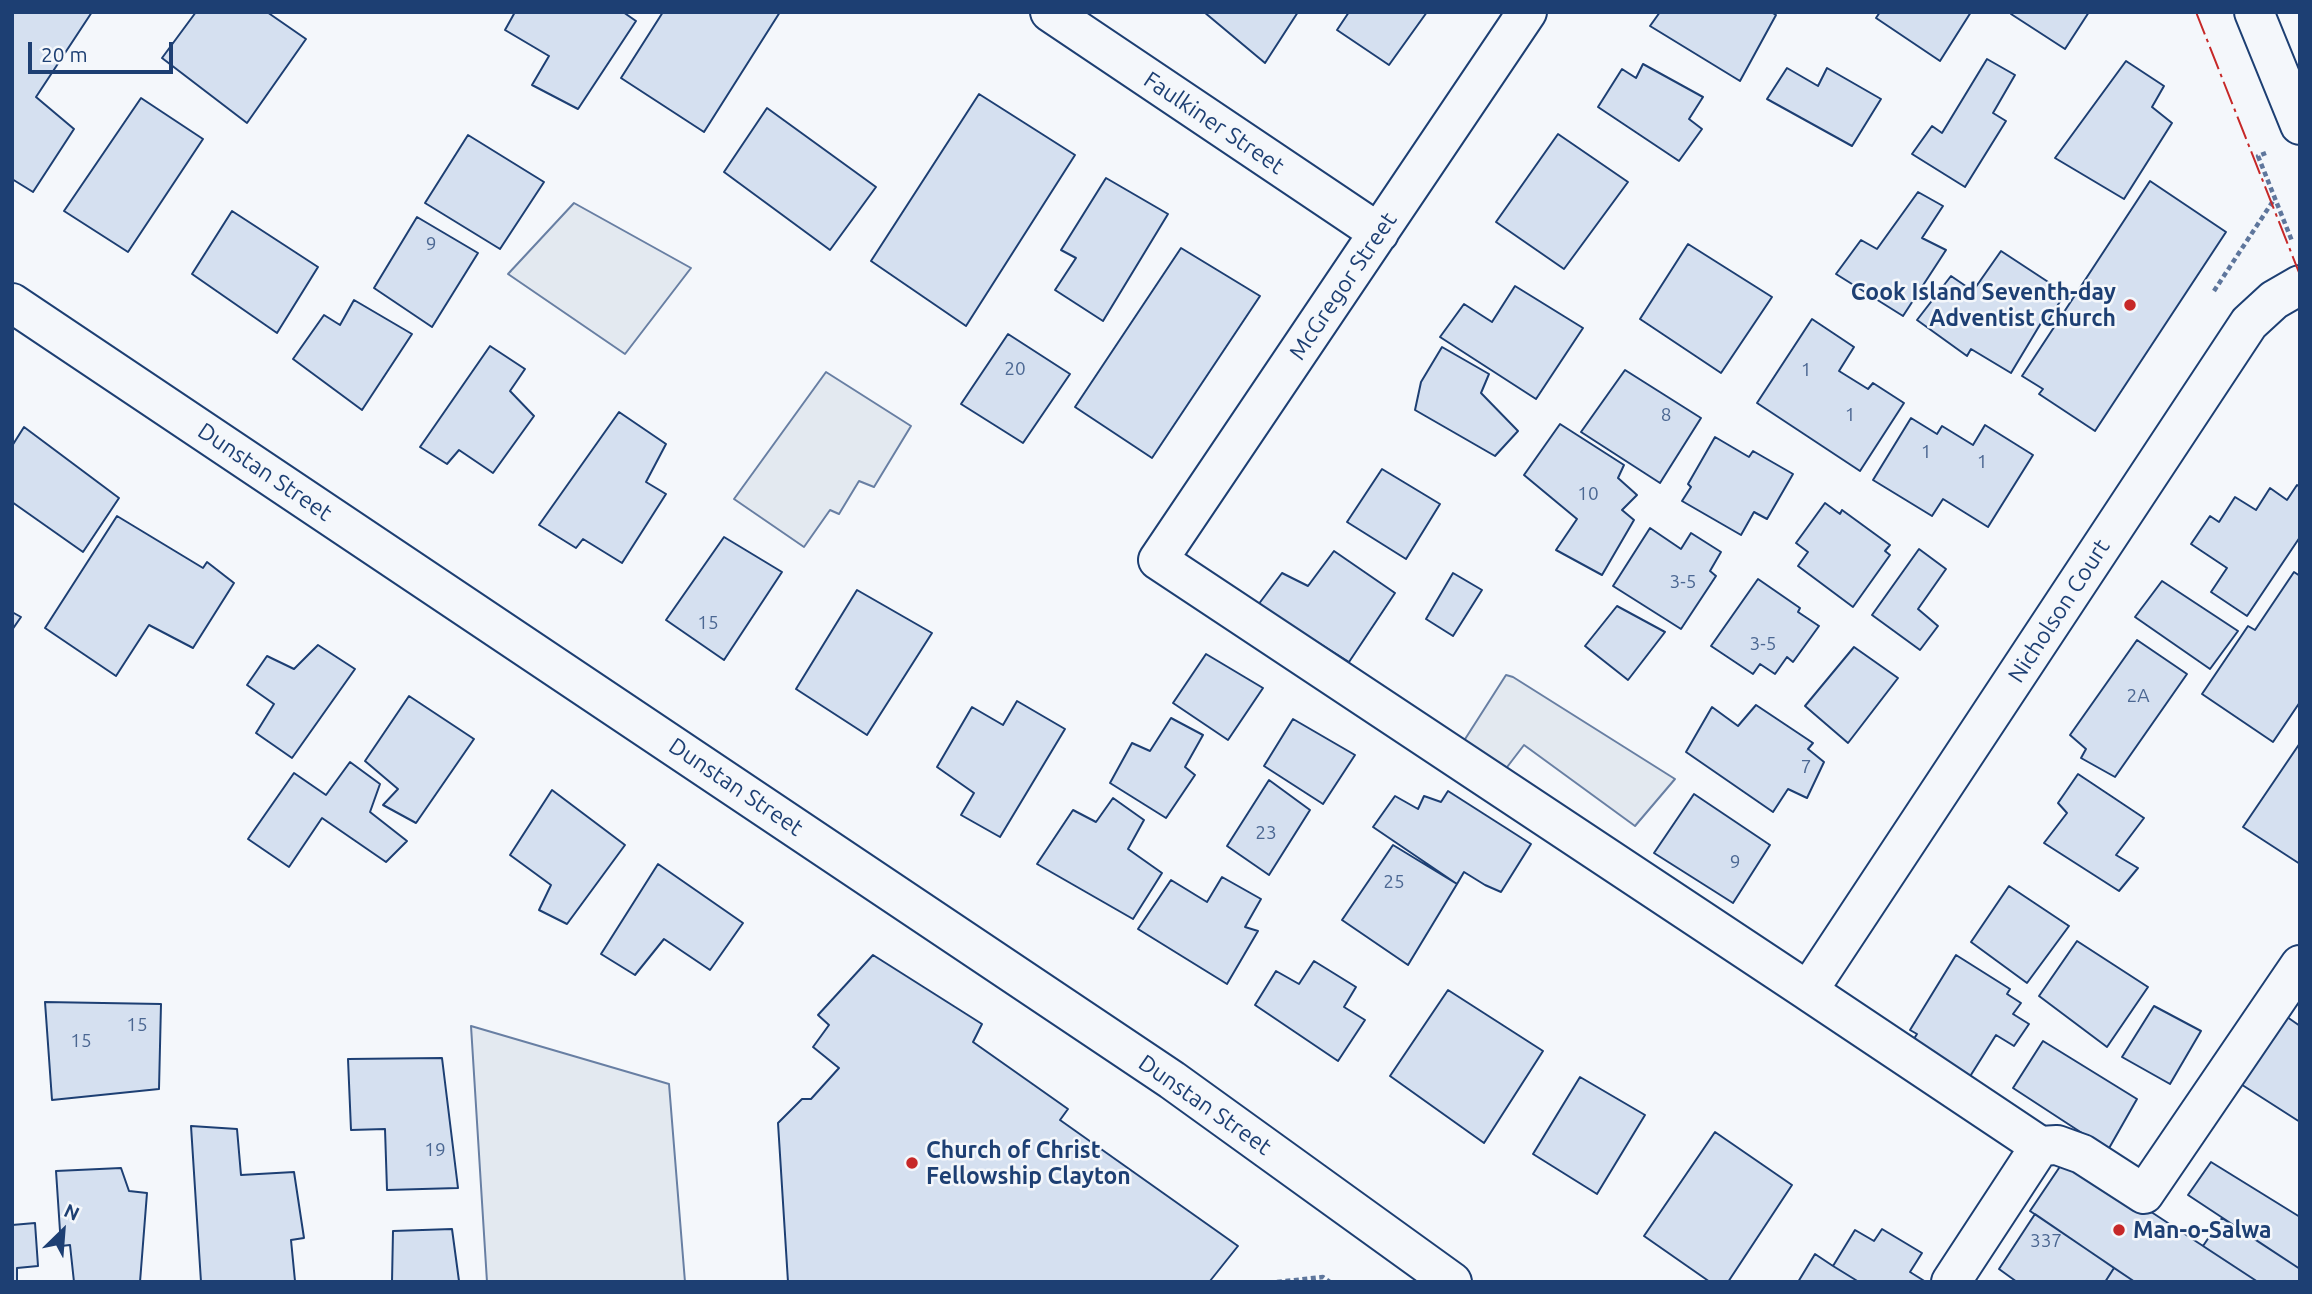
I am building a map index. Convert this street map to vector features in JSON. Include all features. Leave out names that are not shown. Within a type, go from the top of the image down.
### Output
[{"type":"street","name":"Faulkiner Street","points":[[1050,12],[1379,233]]},
{"type":"street","name":"McGregor Street","points":[[1527,12],[1158,560],[1808,991]]},
{"type":"street","points":[[2254,12],[2285,46],[2300,125]]},
{"type":"street","name":"Nicholson Court","points":[[1808,991],[2249,323],[2274,300],[2297,267]]},
{"type":"street","name":"Dunstan Street","points":[[14,309],[1172,1080],[1452,1282]]},
{"type":"street","points":[[1808,991],[2040,1146],[2057,1145],[2082,1154],[2144,1194],[2300,965]]},
{"type":"street","points":[[1951,1282],[2040,1146]]},
{"type":"path","points":[[2269,152],[2258,156],[2297,267]]},
{"type":"path","points":[[1277,1282],[1323,1277],[1329,1282]]},
{"type":"shaded area","points":[[574,203],[691,268],[625,354],[508,274]]},
{"type":"shaded area","points":[[826,372],[911,426],[874,487],[859,481],[839,514],[830,510],[804,547],[734,499]]},
{"type":"shaded area","points":[[1506,675],[1675,779],[1635,826],[1524,745],[1501,775],[1460,747]]},
{"type":"shaded area","points":[[471,1026],[669,1084],[685,1282],[487,1282]]},
{"type":"building","points":[[13,12],[92,12],[36,97],[74,129],[33,192],[12,179]]},
{"type":"building","points":[[196,12],[267,12],[306,39],[247,123],[162,58]]},
{"type":"building","points":[[515,12],[623,12],[636,21],[578,109],[532,85],[549,56],[505,30]]},
{"type":"building","points":[[663,12],[780,12],[704,132],[621,78]]},
{"type":"building","points":[[1204,12],[1298,12],[1265,63]]},
{"type":"building","points":[[1349,12],[1427,12],[1389,65],[1337,30]]},
{"type":"building","points":[[1660,12],[1771,12],[1776,15],[1740,81],[1650,26]]},
{"type":"building","points":[[1880,12],[1971,12],[1940,61],[1876,18]]},
{"type":"building","points":[[2089,12],[2065,49],[2011,14]]},
{"type":"building","points":[[1987,59],[2015,75],[1993,113],[2006,121],[1965,187],[1912,154],[1932,126],[1942,133]]},
{"type":"building","points":[[2126,61],[2164,86],[2152,107],[2172,123],[2124,199],[2055,158]]},
{"type":"building","points":[[1643,64],[1703,97],[1689,119],[1702,129],[1679,161],[1598,107],[1622,69],[1636,78]]},
{"type":"building","points":[[1787,68],[1818,86],[1827,68],[1881,99],[1852,146],[1767,99]]},
{"type":"building","points":[[979,94],[1075,155],[966,326],[871,261]]},
{"type":"building","points":[[141,98],[203,139],[128,252],[64,211]]},
{"type":"building","points":[[767,108],[876,187],[830,250],[724,172]]},
{"type":"building","points":[[1558,134],[1628,182],[1564,269],[1496,222]]},
{"type":"building","points":[[468,135],[544,182],[500,249],[425,203]]},
{"type":"building","points":[[1106,178],[1168,214],[1103,321],[1055,290],[1076,258],[1061,250]]},
{"type":"building","points":[[2150,181],[2226,232],[2095,431],[2039,394],[2043,389],[2022,376]]},
{"type":"building","points":[[1918,192],[1943,206],[1922,238],[1946,250],[1903,316],[1836,274],[1861,240],[1877,249]]},
{"type":"building","points":[[232,211],[318,267],[277,333],[192,274]]},
{"type":"building","points":[[417,217],[478,253],[432,327],[374,288]]},
{"type":"building","points":[[1688,244],[1772,297],[1721,373],[1640,319]]},
{"type":"building","points":[[1181,248],[1260,296],[1152,458],[1075,407]]},
{"type":"building","points":[[2001,251],[2065,293],[2046,325],[2041,323],[2011,373],[1971,349],[1967,356],[1917,320],[1951,276],[1973,291]]},
{"type":"building","points":[[1515,286],[1583,328],[1536,399],[1440,337],[1464,304],[1492,322]]},
{"type":"building","points":[[354,300],[412,334],[362,410],[293,359],[324,315],[340,325]]},
{"type":"building","points":[[1812,319],[1854,347],[1839,371],[1868,389],[1873,383],[1904,403],[1860,471],[1757,403]]},
{"type":"building","points":[[1008,334],[1070,374],[1023,443],[961,404]]},
{"type":"building","points":[[490,346],[525,369],[510,391],[534,416],[493,473],[459,450],[447,464],[420,447]]},
{"type":"building","points":[[1442,347],[1489,374],[1481,393],[1518,431],[1495,456],[1415,410],[1421,382]]},
{"type":"building","points":[[1625,370],[1701,418],[1660,483],[1581,432]]},
{"type":"building","points":[[619,412],[666,444],[646,482],[666,494],[622,563],[583,539],[576,548],[539,525]]},
{"type":"building","points":[[1911,418],[1937,434],[1942,426],[1973,445],[1985,425],[2033,455],[1988,527],[1943,499],[1932,516],[1873,480]]},
{"type":"building","points":[[1560,424],[1624,465],[1618,478],[1637,495],[1622,510],[1634,520],[1602,575],[1556,550],[1577,519],[1524,475]]},
{"type":"building","points":[[24,427],[119,498],[83,552],[12,502],[12,446]]},
{"type":"building","points":[[1715,437],[1749,457],[1753,451],[1793,474],[1767,519],[1754,512],[1741,535],[1682,501],[1691,487],[1688,484]]},
{"type":"building","points":[[1382,469],[1440,504],[1406,559],[1347,522]]},
{"type":"building","points":[[2297,485],[2300,487],[2300,537],[2247,616],[2211,592],[2227,568],[2191,544],[2210,516],[2219,522],[2235,497],[2256,510],[2270,488],[2287,500]]},
{"type":"building","points":[[1825,503],[1840,514],[1842,510],[1890,545],[1885,551],[1890,555],[1853,607],[1798,566],[1808,552],[1796,543]]},
{"type":"building","points":[[117,516],[203,568],[207,562],[234,583],[193,648],[149,625],[116,676],[45,628]]},
{"type":"building","points":[[1650,528],[1681,549],[1691,533],[1721,552],[1710,571],[1716,576],[1681,629],[1613,586]]},
{"type":"building","points":[[724,537],[782,572],[724,660],[666,620]]},
{"type":"building","points":[[1919,549],[1946,569],[1918,609],[1938,626],[1920,650],[1872,615]]},
{"type":"building","points":[[1334,551],[1395,593],[1349,662],[1258,605],[1282,573],[1308,586]]},
{"type":"building","points":[[2294,572],[2300,576],[2300,702],[2273,742],[2202,694],[2248,626],[2255,630]]},
{"type":"building","points":[[1453,573],[1482,590],[1453,636],[1426,619]]},
{"type":"building","points":[[1758,579],[1800,608],[1798,612],[1819,626],[1793,662],[1787,657],[1775,674],[1760,664],[1753,674],[1711,646]]},
{"type":"building","points":[[2162,581],[2238,631],[2210,669],[2135,617]]},
{"type":"building","points":[[857,590],[932,633],[867,735],[796,689]]},
{"type":"building","points":[[1617,606],[1665,632],[1628,680],[1585,646]]},
{"type":"building","points":[[12,612],[21,617],[12,630]]},
{"type":"building","points":[[2137,640],[2187,674],[2115,777],[2081,758],[2086,749],[2070,735]]},
{"type":"building","points":[[318,645],[355,669],[292,758],[256,733],[274,704],[247,685],[267,656],[294,669]]},
{"type":"building","points":[[1854,647],[1898,678],[1848,743],[1805,706]]},
{"type":"building","points":[[1206,654],[1263,688],[1228,740],[1173,703]]},
{"type":"building","points":[[409,696],[474,739],[416,823],[383,805],[398,789],[365,761]]},
{"type":"building","points":[[1017,701],[1065,729],[1000,837],[961,815],[974,793],[937,767],[972,707],[1003,725]]},
{"type":"building","points":[[1756,705],[1813,743],[1808,749],[1824,762],[1807,798],[1788,789],[1773,812],[1686,752],[1712,707],[1738,726]]},
{"type":"building","points":[[1171,718],[1203,735],[1185,767],[1195,775],[1166,818],[1110,783],[1132,743],[1150,751]]},
{"type":"building","points":[[1293,719],[1355,755],[1323,804],[1264,766]]},
{"type":"building","points":[[2300,743],[2300,864],[2243,827]]},
{"type":"building","points":[[350,762],[380,784],[370,812],[407,841],[386,862],[322,818],[289,867],[248,839],[294,773],[326,795]]},
{"type":"building","points":[[2078,774],[2144,818],[2116,855],[2138,868],[2119,891],[2044,843],[2067,813],[2058,803]]},
{"type":"building","points":[[1269,780],[1310,810],[1269,875],[1227,846]]},
{"type":"building","points":[[552,790],[625,845],[567,924],[539,910],[551,885],[510,855]]},
{"type":"building","points":[[1448,791],[1531,844],[1501,892],[1464,872],[1457,884],[1373,827],[1395,796],[1418,809],[1424,796],[1441,802]]},
{"type":"building","points":[[1694,794],[1770,845],[1733,903],[1654,853]]},
{"type":"building","points":[[1113,798],[1144,820],[1128,849],[1162,873],[1133,919],[1037,864],[1073,810],[1096,822]]},
{"type":"building","points":[[1393,845],[1457,884],[1408,965],[1342,920]]},
{"type":"building","points":[[658,864],[743,923],[710,970],[664,939],[635,975],[601,954]]},
{"type":"building","points":[[1222,877],[1261,899],[1245,927],[1258,931],[1227,984],[1138,929],[1171,880],[1207,902]]},
{"type":"building","points":[[2009,886],[2069,926],[2027,983],[1971,942]]},
{"type":"building","points":[[2077,941],[2148,987],[2107,1047],[2039,996]]},
{"type":"building","name":"Church of Christ Fellowship Clayton","points":[[873,955],[982,1024],[973,1042],[1068,1109],[1060,1120],[1238,1246],[1210,1281],[788,1282],[778,1123],[802,1099],[811,1099],[839,1068],[813,1047],[829,1025],[818,1015]]},
{"type":"building","points":[[1956,955],[2010,989],[2007,994],[2021,1003],[2013,1014],[2029,1024],[2014,1046],[1996,1035],[1964,1086],[1907,1050],[1917,1034],[1910,1030]]},
{"type":"building","points":[[1314,961],[1356,987],[1344,1007],[1365,1020],[1338,1061],[1255,1005],[1276,971],[1299,984]]},
{"type":"building","points":[[1448,990],[1543,1051],[1484,1143],[1390,1076]]},
{"type":"building","points":[[45,1002],[161,1004],[159,1089],[52,1100]]},
{"type":"building","points":[[2154,1006],[2201,1031],[2170,1084],[2122,1057]]},
{"type":"building","points":[[2280,1012],[2300,1026],[2300,1122],[2236,1081]]},
{"type":"building","points":[[2043,1041],[2137,1099],[2108,1150],[2013,1088]]},
{"type":"building","points":[[442,1058],[458,1188],[387,1190],[385,1129],[351,1130],[348,1059]]},
{"type":"building","points":[[1580,1077],[1645,1115],[1597,1194],[1533,1154]]},
{"type":"building","points":[[191,1126],[237,1129],[241,1175],[294,1172],[304,1238],[291,1240],[295,1281],[201,1282]]},
{"type":"building","points":[[1715,1132],[1792,1185],[1728,1282],[1710,1282],[1644,1236]]},
{"type":"building","name":"Man-o-Salwa","points":[[2075,1162],[2258,1282],[2135,1282],[2030,1211],[2061,1165]]},
{"type":"building","points":[[2211,1162],[2300,1217],[2300,1269],[2188,1195]]},
{"type":"building","points":[[121,1168],[129,1191],[147,1193],[140,1282],[74,1282],[70,1245],[61,1246],[56,1171]]},
{"type":"building","points":[[2035,1214],[2114,1268],[2105,1282],[2017,1282],[1999,1269]]},
{"type":"building","points":[[2222,1218],[2300,1269],[2300,1282],[2258,1282],[2203,1246]]},
{"type":"building","points":[[35,1223],[38,1266],[17,1268],[17,1282],[12,1282],[12,1225]]},
{"type":"building","points":[[452,1229],[459,1281],[392,1282],[393,1231]]},
{"type":"building","points":[[1882,1229],[1922,1253],[1910,1272],[1926,1282],[1859,1282],[1833,1266],[1855,1230],[1874,1241]]},
{"type":"building","points":[[1815,1254],[1833,1266],[1859,1282],[1798,1282]]},
{"type":"building","points":[[2114,1268],[2135,1282],[2105,1282]]},
{"type":"power","points":[[2196,12],[2300,275]]},
{"type":"place","name":"Cook Island Seventh-day Adventist Church","points":[[2130,305]]},
{"type":"place","name":"Church of Christ Fellowship Clayton","points":[[912,1163]]},
{"type":"place","name":"Man-o-Salwa","points":[[2119,1230]]}]
